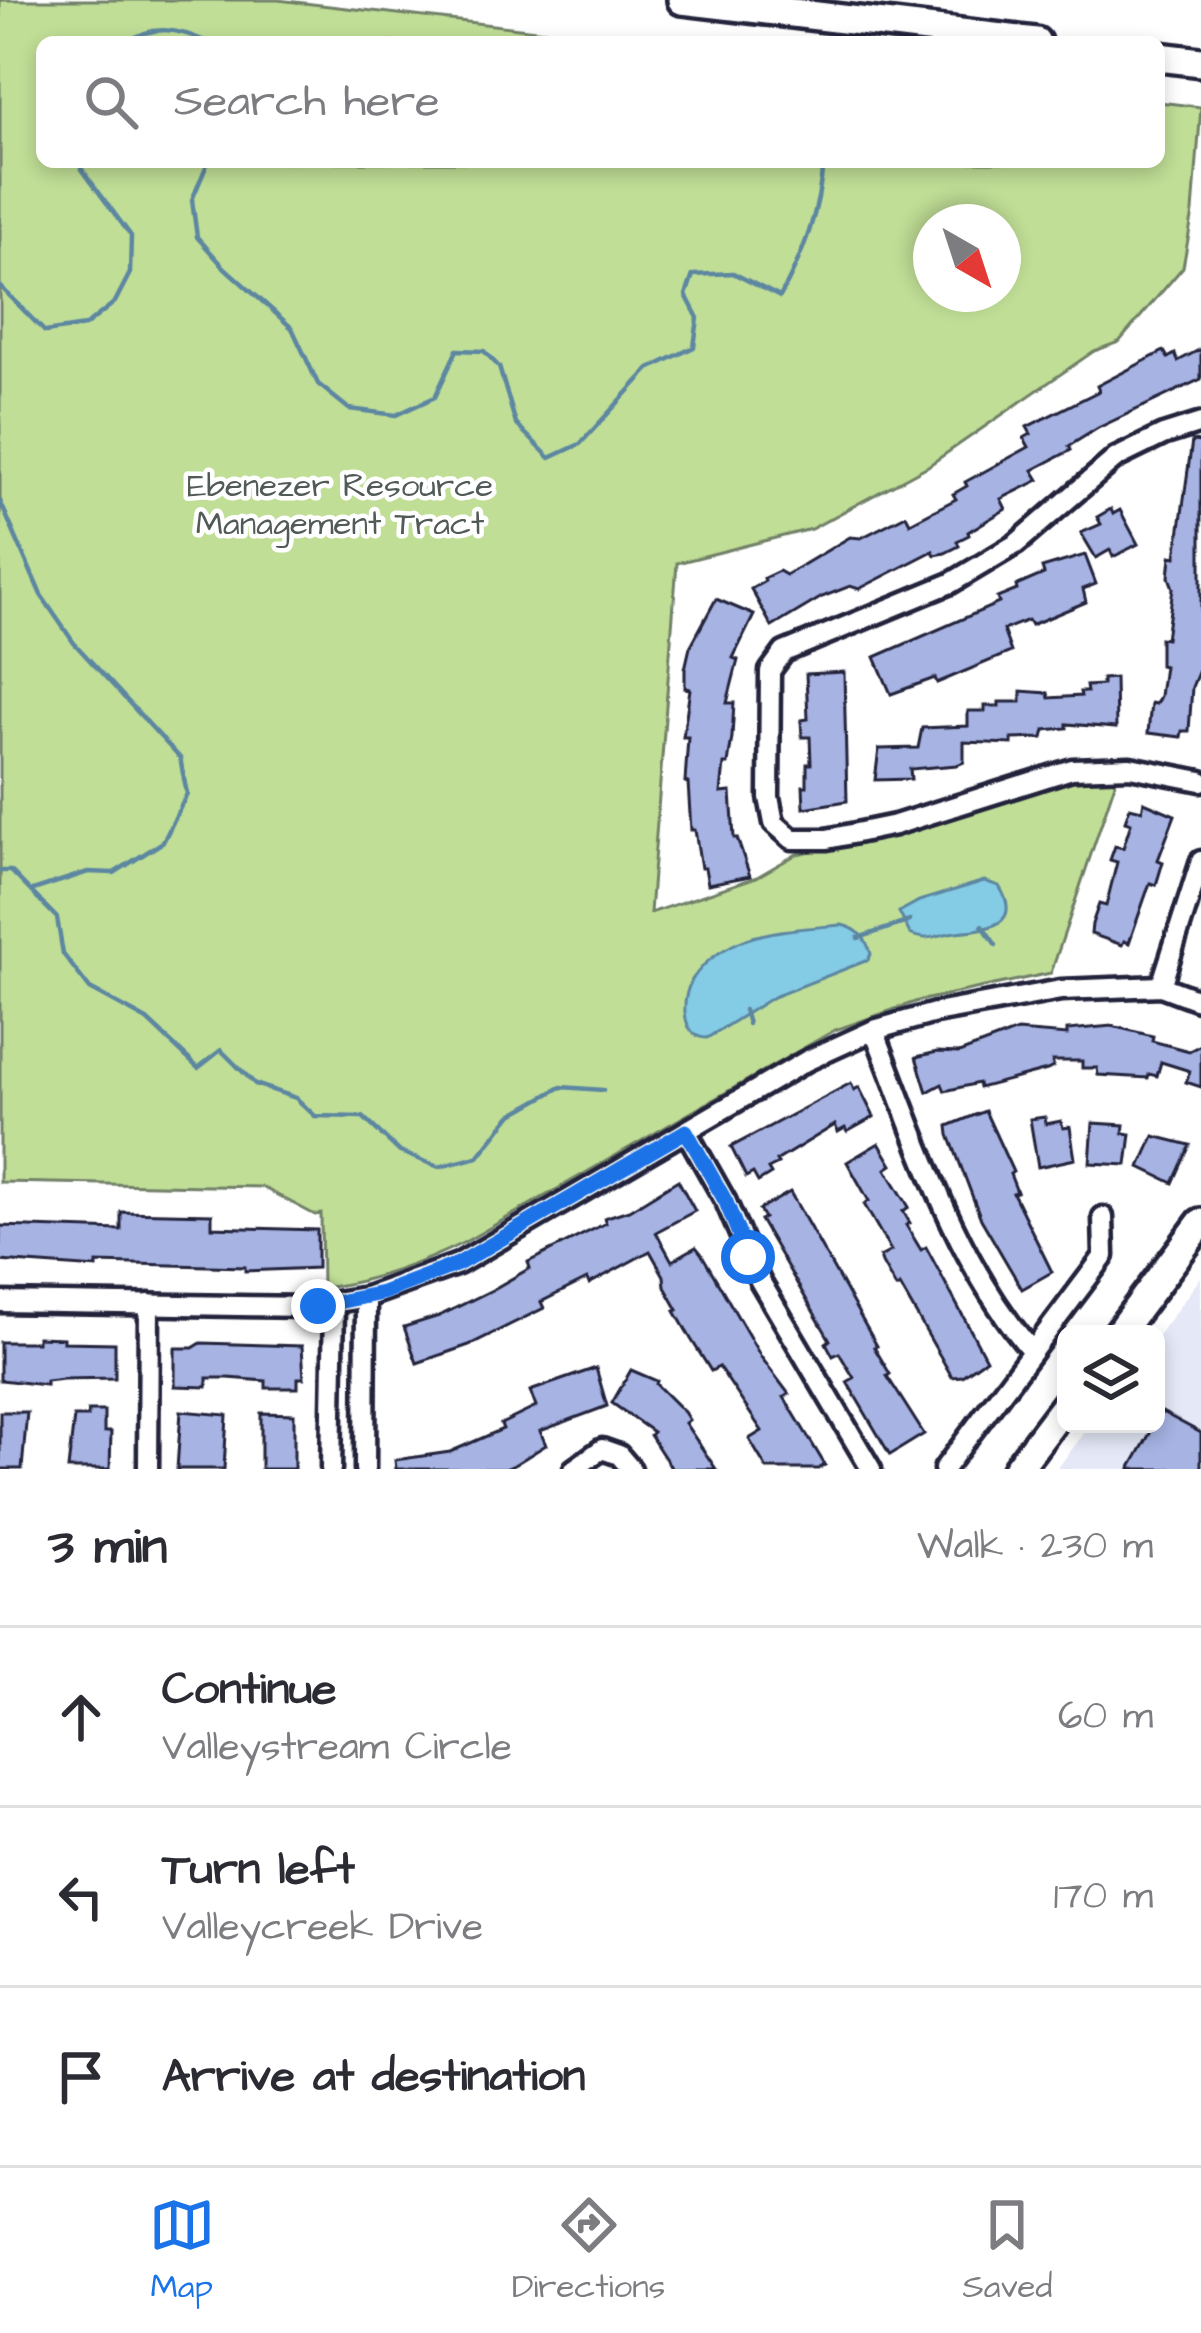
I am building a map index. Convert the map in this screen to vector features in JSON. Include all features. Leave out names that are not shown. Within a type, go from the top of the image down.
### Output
[{"type":"street","points":[[682,0],[989,36]]},
{"type":"street","points":[[1165,58],[1201,62]]},
{"type":"street","points":[[1201,423],[1116,458],[1016,544],[951,584],[784,652],[770,671],[769,796],[782,833],[808,841],[917,819],[1072,769],[1130,767],[1201,781]]},
{"type":"street","points":[[1161,986],[1201,861]]},
{"type":"street","points":[[0,1302],[334,1304],[366,1297],[458,1264],[806,1061],[874,1030],[935,1013],[1060,990],[1161,986],[1201,1001]]},
{"type":"street","points":[[874,1030],[952,1223],[1032,1352]]},
{"type":"street","points":[[686,1131],[726,1202],[760,1281],[871,1469]]},
{"type":"street","points":[[944,1469],[1104,1256],[1103,1217]]},
{"type":"street","points":[[1125,1325],[1201,1223]]},
{"type":"street","points":[[365,1469],[366,1297]]},
{"type":"street","points":[[148,1469],[149,1304]]},
{"type":"street","points":[[331,1469],[334,1304]]},
{"type":"street","points":[[1017,1469],[1057,1415]]},
{"type":"street","points":[[574,1469],[602,1449],[619,1455],[631,1469]]},
{"type":"shaded area","points":[[1201,1277],[1201,1469],[1057,1469],[1084,1433],[1165,1433],[1165,1326]]},
{"type":"green space","name":"Ebenezer Resource Management Tract","points":[[0,0],[278,0],[588,36],[36,36],[36,168],[1165,168],[1165,103],[1201,107],[1193,212],[1183,267],[1119,342],[1094,351],[928,466],[811,529],[677,563],[650,913],[757,877],[797,854],[922,828],[1058,783],[1117,777],[1051,973],[918,1001],[835,1030],[465,1242],[395,1271],[322,1288],[321,1214],[262,1187],[0,1182]]},
{"type":"water","points":[[984,881],[999,886],[1006,899],[1005,917],[998,923],[928,938],[910,934],[899,912]]},
{"type":"water","points":[[842,925],[864,939],[871,954],[868,960],[773,997],[707,1038],[691,1031],[685,1014],[687,994],[694,977],[714,957],[764,934]]},
{"type":"building","points":[[1201,349],[1201,379],[1098,428],[1069,446],[1071,450],[1033,470],[1039,480],[1001,499],[1006,509],[968,532],[957,541],[959,546],[935,555],[933,551],[859,589],[850,586],[822,597],[772,627],[751,589],[764,578],[779,571],[786,575],[850,537],[861,538],[906,515],[910,523],[956,499],[953,494],[967,486],[965,482],[1029,447],[1024,438],[1031,434],[1027,427],[1164,351],[1168,358],[1175,354],[1178,361]]},
{"type":"building","points":[[1192,441],[1201,442],[1201,665],[1192,687],[1189,731],[1182,731],[1181,737],[1148,733],[1151,703],[1156,704],[1160,696],[1164,666],[1160,665],[1160,638],[1166,639],[1173,588],[1171,556],[1176,557]]},
{"type":"building","points":[[1111,509],[1113,514],[1120,510],[1138,544],[1113,557],[1110,550],[1096,558],[1081,533],[1101,524],[1097,517]]},
{"type":"building","points":[[1085,555],[1096,584],[1083,589],[1086,602],[1031,625],[1028,620],[1003,630],[1011,652],[937,683],[935,678],[891,694],[875,657],[999,603],[997,598],[1044,574],[1042,568]]},
{"type":"building","points":[[716,599],[754,615],[733,658],[738,660],[727,703],[734,703],[732,737],[721,793],[731,792],[734,838],[750,876],[708,884],[695,830],[691,830],[685,782],[688,737],[683,737],[690,647]]},
{"type":"building","points":[[844,672],[847,801],[804,808],[803,786],[807,786],[807,764],[811,764],[810,737],[802,737],[801,720],[808,719],[806,674]]},
{"type":"building","points":[[1115,678],[1116,728],[1067,724],[1067,728],[1045,730],[1043,738],[1012,739],[1012,744],[964,742],[964,762],[957,765],[910,769],[911,779],[875,780],[879,749],[918,748],[922,728],[968,726],[968,711],[985,711],[985,706],[999,706],[999,702],[1021,702],[1021,691],[1048,693],[1049,698],[1081,696],[1086,686]]},
{"type":"building","points":[[1144,802],[1175,815],[1158,860],[1163,862],[1156,885],[1150,883],[1129,943],[1122,945],[1091,934],[1092,924],[1099,904],[1106,906],[1117,862],[1110,860],[1115,846],[1123,848],[1131,823],[1125,821],[1130,807],[1142,810]]},
{"type":"building","points":[[1112,1026],[1189,1051],[1201,1045],[1201,1087],[1186,1082],[1190,1071],[1161,1062],[1157,1076],[1149,1074],[1148,1078],[1098,1075],[1097,1068],[1082,1068],[1082,1061],[1053,1061],[1047,1070],[979,1088],[978,1083],[945,1091],[942,1084],[927,1092],[916,1057],[959,1053],[1017,1031],[1067,1035],[1067,1030]]},
{"type":"building","points":[[851,1083],[854,1090],[859,1087],[874,1117],[847,1132],[845,1128],[838,1132],[835,1125],[776,1161],[768,1169],[771,1174],[758,1182],[753,1173],[746,1177],[731,1147]]},
{"type":"building","points":[[985,1111],[1013,1172],[1017,1192],[1013,1193],[1052,1272],[1022,1289],[981,1219],[949,1135],[948,1126]]},
{"type":"building","points":[[1045,1117],[1046,1124],[1061,1121],[1063,1128],[1070,1127],[1075,1159],[1038,1167],[1030,1119]]},
{"type":"building","points":[[1093,1123],[1124,1125],[1123,1133],[1131,1134],[1127,1165],[1090,1163]]},
{"type":"building","points":[[1154,1136],[1190,1145],[1173,1183],[1140,1167]]},
{"type":"building","points":[[879,1143],[892,1165],[886,1169],[909,1207],[903,1211],[910,1223],[906,1225],[921,1250],[926,1247],[986,1359],[962,1376],[952,1377],[882,1263],[880,1257],[891,1251],[847,1162]]},
{"type":"building","points":[[678,1180],[695,1211],[656,1232],[672,1261],[696,1247],[701,1253],[761,1357],[789,1394],[784,1397],[825,1465],[818,1469],[767,1469],[749,1439],[762,1431],[719,1367],[711,1371],[691,1339],[650,1251],[589,1284],[587,1279],[541,1302],[544,1308],[469,1345],[417,1363],[404,1327],[492,1290],[530,1268],[528,1262]]},
{"type":"building","points":[[790,1192],[877,1346],[887,1376],[924,1434],[890,1455],[847,1382],[854,1378],[839,1353],[833,1356],[826,1343],[830,1340],[760,1220],[764,1218],[759,1210]]},
{"type":"building","points":[[121,1212],[212,1214],[212,1227],[317,1230],[317,1268],[245,1271],[245,1267],[97,1263],[97,1268],[0,1261],[0,1226],[121,1230]]},
{"type":"building","points":[[37,1337],[115,1343],[115,1378],[63,1379],[46,1381],[46,1385],[0,1380],[0,1342],[37,1342]]},
{"type":"building","points":[[201,1343],[302,1346],[304,1378],[298,1378],[298,1388],[266,1388],[266,1381],[228,1378],[207,1378],[207,1387],[175,1386],[175,1348]]},
{"type":"building","points":[[596,1368],[607,1406],[540,1431],[546,1445],[514,1465],[505,1469],[396,1469],[395,1460],[450,1452],[503,1429],[501,1424],[536,1407],[530,1391]]},
{"type":"building","points":[[631,1370],[657,1381],[684,1412],[689,1420],[685,1423],[716,1469],[672,1469],[650,1435],[653,1432],[612,1403]]},
{"type":"building","points":[[88,1411],[104,1411],[104,1432],[111,1432],[110,1469],[68,1469],[74,1417],[88,1417]]},
{"type":"building","points":[[181,1411],[227,1415],[224,1469],[177,1469]]},
{"type":"building","points":[[0,1412],[27,1412],[22,1469],[0,1469]]},
{"type":"building","points":[[261,1413],[294,1414],[294,1469],[261,1469]]},
{"type":"building","points":[[1165,1414],[1201,1433],[1201,1469],[1130,1469],[1150,1433],[1165,1433]]},
{"type":"waterway","points":[[138,36],[167,30],[192,36]]},
{"type":"waterway","points":[[832,36],[833,30]]},
{"type":"waterway","points":[[0,286],[45,332],[85,326],[115,302],[130,273],[131,236],[81,168]]},
{"type":"waterway","points":[[205,168],[192,200],[197,237],[292,328],[318,384],[349,409],[396,415],[435,397],[457,350],[484,351],[499,367],[516,424],[550,458],[580,444],[649,369],[694,347],[698,318],[686,295],[693,275],[733,273],[780,297],[809,232],[822,168]]},
{"type":"waterway","points":[[0,501],[41,595],[74,643],[180,758],[187,794],[163,842],[114,873],[88,872],[33,890]]},
{"type":"waterway","points":[[0,871],[11,871],[57,918],[63,954],[90,989],[147,1020],[198,1068],[221,1050],[255,1084],[296,1098],[315,1116],[363,1117],[400,1152],[439,1167],[478,1157],[511,1115],[561,1087],[603,1090]]},
{"type":"waterway","points":[[858,938],[910,921]]},
{"type":"waterway","points":[[982,925],[996,945]]},
{"type":"waterway","points":[[744,1010],[748,1024]]},
{"type":"route","points":[[318,1306],[382,1293],[458,1264],[686,1131],[726,1202],[748,1257]]}]
